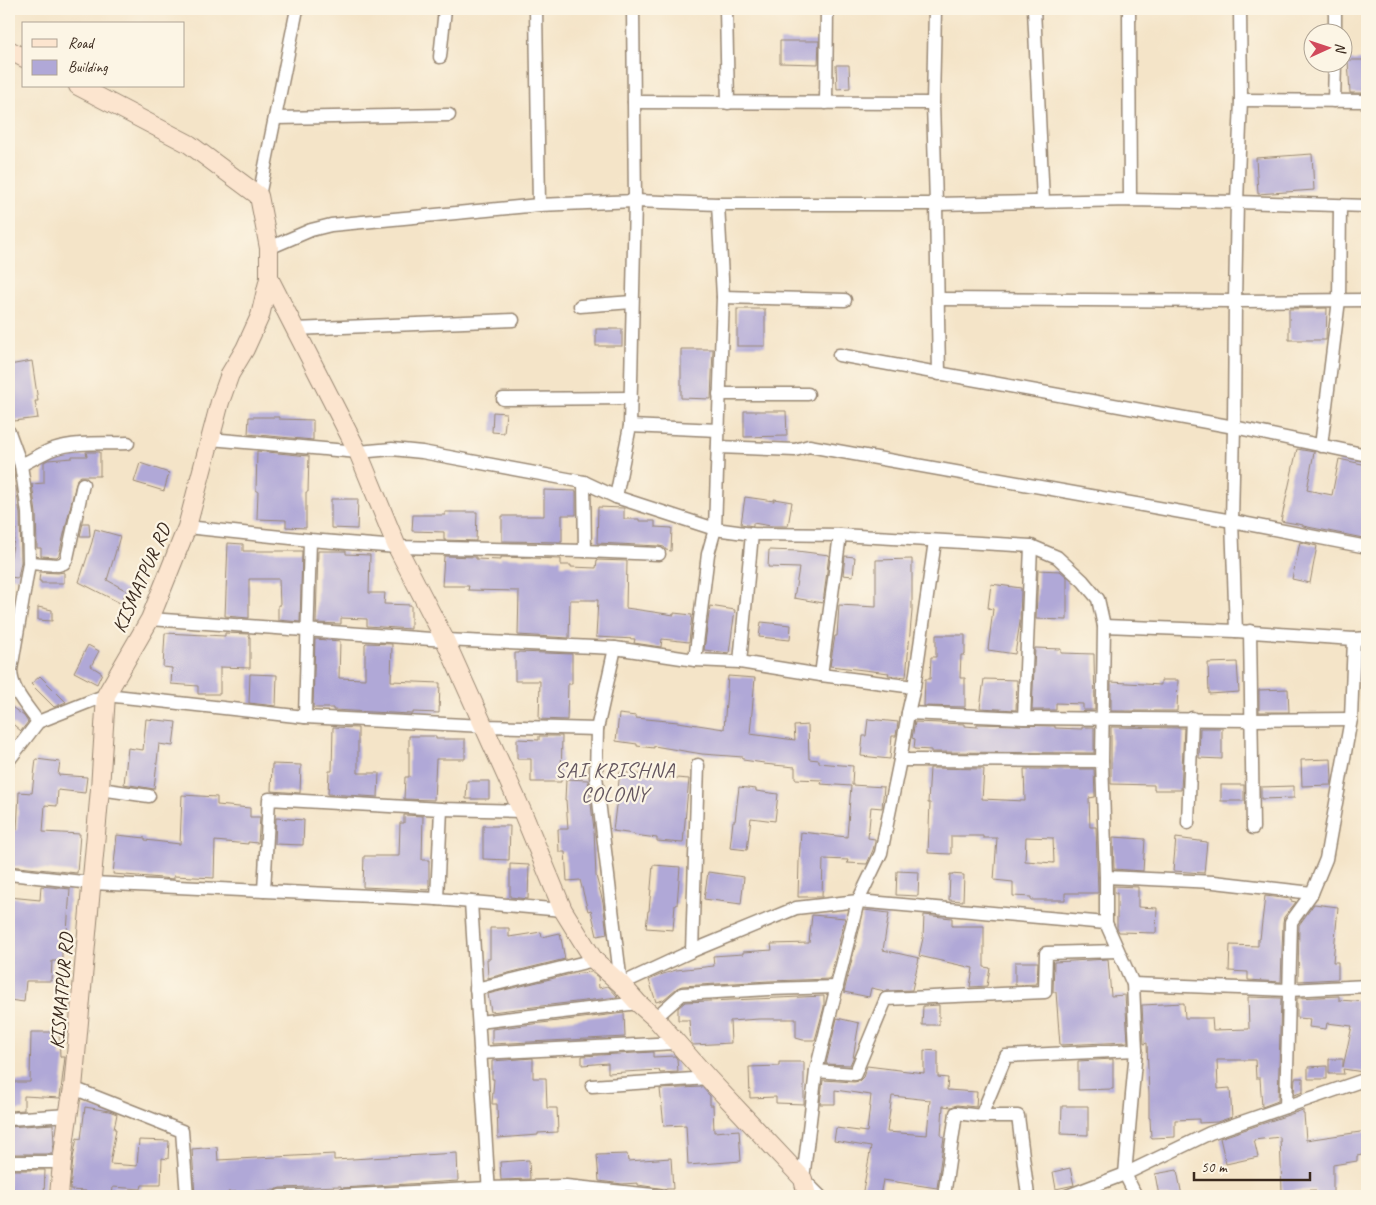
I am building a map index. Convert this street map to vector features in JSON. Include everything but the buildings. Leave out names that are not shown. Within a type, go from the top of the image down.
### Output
[{"type":"street","points":[[82,88],[189,144],[259,196],[297,9]]},
{"type":"street","points":[[440,57],[445,9]]},
{"type":"street","points":[[536,9],[539,205]]},
{"type":"street","points":[[616,497],[630,426],[631,398],[635,201],[633,9]]},
{"type":"street","points":[[726,9],[728,102]]},
{"type":"street","points":[[826,103],[827,9]]},
{"type":"street","points":[[935,9],[933,103],[939,374]]},
{"type":"street","points":[[1034,9],[1043,201]]},
{"type":"street","points":[[1129,9],[1130,200]]},
{"type":"street","points":[[1236,630],[1232,521],[1237,202],[1241,100],[1240,9]]},
{"type":"street","points":[[1335,9],[1335,22]]},
{"type":"street","points":[[9,50],[22,57]]},
{"type":"street","points":[[1334,101],[1335,72]]},
{"type":"street","points":[[1241,100],[1367,101]]},
{"type":"street","points":[[634,102],[933,103]]},
{"type":"street","points":[[275,118],[449,115]]},
{"type":"street","name":"KISMATPUR RD","points":[[59,1196],[73,1088],[100,789],[106,695],[150,619],[188,527],[220,402],[230,374],[245,350],[260,316],[269,278],[269,248],[259,196]]},
{"type":"street","points":[[269,248],[311,230],[331,225],[539,205],[635,201],[718,204],[936,204],[1130,200],[1367,206]]},
{"type":"street","points":[[695,660],[708,554],[715,529],[723,297],[718,204]]},
{"type":"street","points":[[1321,446],[1339,300],[1340,206]]},
{"type":"street","points":[[269,278],[358,452],[397,547],[445,640],[522,810],[563,910],[594,960],[655,1018],[805,1188],[820,1196]]},
{"type":"street","points":[[723,297],[844,300]]},
{"type":"street","points":[[938,299],[1367,300]]},
{"type":"street","points":[[580,306],[632,302]]},
{"type":"street","points":[[296,329],[513,320]]},
{"type":"street","points":[[839,355],[1234,427],[1367,455]]},
{"type":"street","points":[[720,394],[808,394]]},
{"type":"street","points":[[503,399],[631,398]]},
{"type":"street","points":[[630,426],[718,430]]},
{"type":"street","points":[[9,432],[21,465],[28,513],[29,563],[11,678],[14,687],[38,722]]},
{"type":"street","points":[[210,439],[358,452],[392,449],[414,451],[584,482],[616,497],[715,529],[752,534],[840,535],[1031,546],[1057,557],[1098,598],[1104,626],[1102,762],[1106,923],[1133,984],[1136,1050],[1125,1174],[1136,1196]]},
{"type":"street","points":[[21,465],[52,450],[66,446],[128,443]]},
{"type":"street","points":[[718,446],[795,450],[809,446],[1232,521],[1367,547]]},
{"type":"street","points":[[584,482],[585,551]]},
{"type":"street","points":[[29,563],[58,565],[64,563],[67,558],[83,484]]},
{"type":"street","points":[[188,527],[397,547],[659,554]]},
{"type":"street","points":[[740,662],[752,534]]},
{"type":"street","points":[[821,675],[840,535]]},
{"type":"street","points":[[305,717],[310,540]]},
{"type":"street","points":[[805,1188],[816,1071],[858,901],[881,853],[914,687],[935,541]]},
{"type":"street","points":[[1024,718],[1031,546]]},
{"type":"street","points":[[150,619],[307,632],[616,648],[695,660],[740,662],[914,687]]},
{"type":"street","points":[[1104,626],[1236,630],[1367,638]]},
{"type":"street","points":[[1250,631],[1253,828]]},
{"type":"street","points":[[1286,1107],[1291,922],[1312,893],[1326,859],[1351,719],[1354,638]]},
{"type":"street","points":[[616,648],[597,730],[596,776],[621,984]]},
{"type":"street","points":[[9,760],[38,722],[106,695],[305,717],[597,730]]},
{"type":"street","points":[[908,713],[1024,718],[1351,719]]},
{"type":"street","points":[[1188,823],[1192,718]]},
{"type":"street","points":[[900,760],[1102,762]]},
{"type":"street","points":[[692,951],[698,765]]},
{"type":"street","points":[[100,789],[149,796]]},
{"type":"street","points":[[264,891],[268,799],[441,809],[522,810]]},
{"type":"street","points":[[437,899],[441,809]]},
{"type":"street","points":[[9,874],[92,883],[437,899],[563,910]]},
{"type":"street","points":[[1106,877],[1214,882],[1312,893]]},
{"type":"street","points":[[621,984],[692,951],[796,908],[858,901],[1106,923]]},
{"type":"street","points":[[471,902],[489,1192]]},
{"type":"street","points":[[816,1071],[855,1074],[886,999],[1045,992],[1046,953],[1118,951]]},
{"type":"street","points":[[476,989],[594,960]]},
{"type":"street","points":[[1133,984],[1289,990],[1367,986]]},
{"type":"street","points":[[655,1018],[682,994],[837,987]]},
{"type":"street","points":[[479,1022],[638,1003]]},
{"type":"street","points":[[480,1053],[676,1043]]},
{"type":"street","points":[[980,1116],[1006,1056],[1136,1050]]},
{"type":"street","points":[[592,1086],[708,1078]]},
{"type":"street","points":[[1067,1196],[1125,1174],[1210,1133],[1367,1080]]},
{"type":"street","points":[[73,1088],[182,1131],[187,1196]]},
{"type":"street","points":[[944,1196],[956,1113],[980,1116],[1018,1116],[1028,1196]]},
{"type":"street","points":[[9,1119],[68,1115]]},
{"type":"street","points":[[9,1162],[62,1162]]},
{"type":"street","points":[[280,1196],[566,1191],[662,1196]]},
{"type":"district","name":"SAI KRISHNA COLONY","points":[[615,782]]}]
